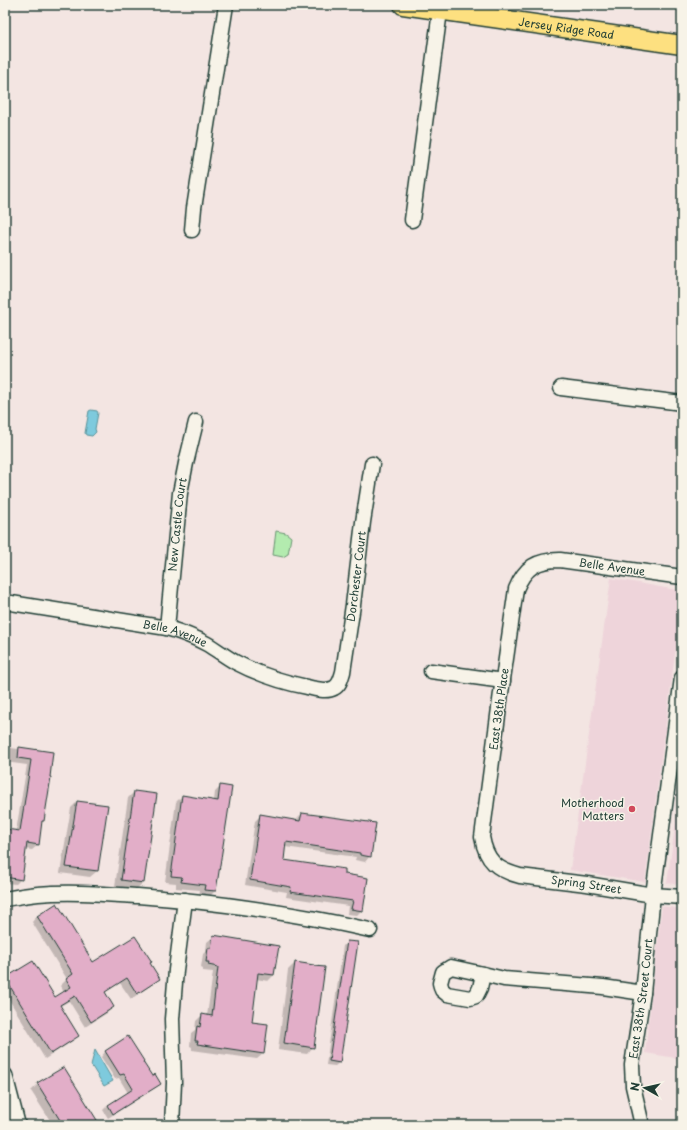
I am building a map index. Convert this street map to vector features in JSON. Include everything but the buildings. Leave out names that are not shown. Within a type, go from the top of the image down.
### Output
[{"type":"main road","name":"Jersey Ridge Road","points":[[403,5],[682,45]]},
{"type":"street","points":[[192,230],[194,208],[226,5]]},
{"type":"street","points":[[412,220],[440,10]]},
{"type":"street","points":[[561,388],[682,403]]},
{"type":"street","name":"New Castle Court","points":[[167,628],[180,493],[196,422]]},
{"type":"street","name":"Dorchester Court","points":[[335,688],[340,681],[343,672],[372,464]]},
{"type":"street","name":"Belle Avenue","points":[[541,562],[560,560],[682,577]]},
{"type":"street","name":"East 38th Place","points":[[494,864],[487,856],[483,846],[482,837],[516,589],[520,579],[527,571],[534,564],[541,562]]},
{"type":"street","name":"Belle Avenue","points":[[5,602],[167,628],[194,638],[235,662],[274,679],[322,690],[335,688]]},
{"type":"street","points":[[431,671],[503,681]]},
{"type":"street","name":"East 38th Street Court","points":[[642,1125],[632,1086],[632,1065],[643,993],[653,895],[682,678]]},
{"type":"street","name":"Spring Street","points":[[494,864],[510,873],[520,876],[653,895],[682,897]]},
{"type":"street","points":[[5,899],[38,894],[84,893],[185,900],[249,907],[330,921],[370,930]]},
{"type":"street","points":[[172,1125],[174,1083],[172,1019],[176,970],[185,900]]},
{"type":"street","points":[[483,974],[504,979],[603,987],[643,993]]},
{"type":"street","points":[[5,1075],[18,1125]]},
{"type":"shaded area","points":[[611,578],[682,591],[682,601],[645,882],[570,870]]},
{"type":"shaded area","points":[[682,777],[682,885],[667,883]]},
{"type":"shaded area","points":[[662,906],[682,909],[682,1059],[645,1053]]},
{"type":"green space","points":[[276,531],[286,533],[291,537],[288,554],[283,557],[273,555]]},
{"type":"water","points":[[89,411],[97,411],[98,413],[95,429],[96,432],[92,436],[86,435],[85,433]]},
{"type":"water","points":[[95,1050],[113,1081],[104,1086],[91,1065]]},
{"type":"place","name":"Motherhood Matters","points":[[632,809]]}]
